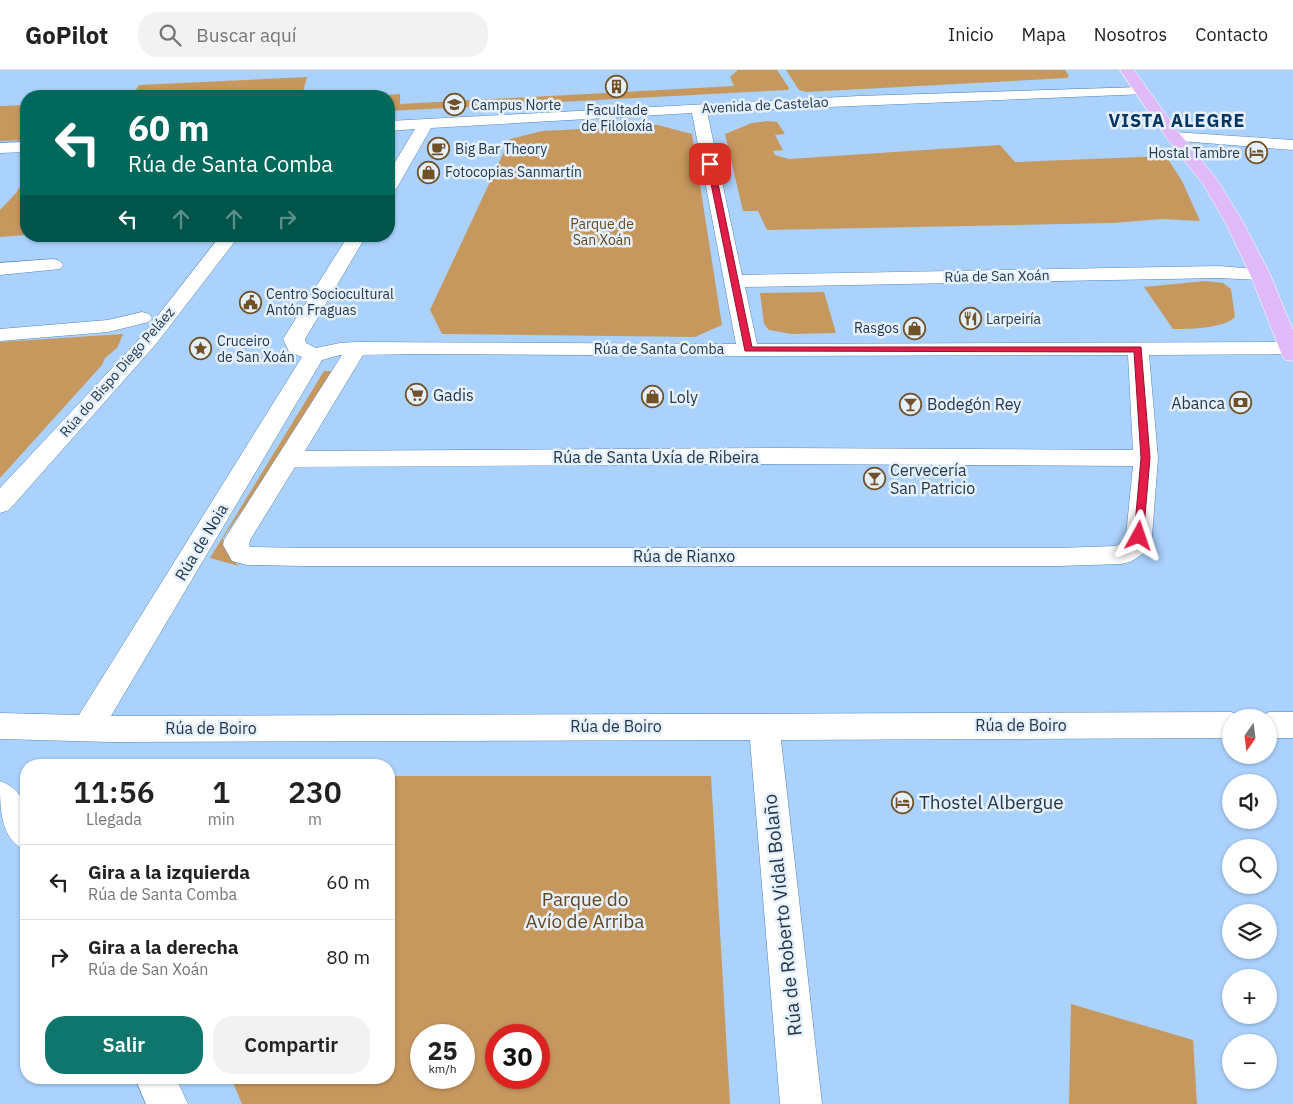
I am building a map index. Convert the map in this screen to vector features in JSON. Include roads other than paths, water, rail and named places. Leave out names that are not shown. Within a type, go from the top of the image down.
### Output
[{"type":"main road","points":[[1127,70],[1174,137],[1210,182],[1234,222],[1260,274],[1292,352]]},
{"type":"street","name":"Avenida de Castelao","points":[[395,126],[988,94],[1141,91]]},
{"type":"street","points":[[699,108],[748,350]]},
{"type":"street","points":[[395,176],[426,124]]},
{"type":"street","points":[[1174,137],[1293,145]]},
{"type":"street","points":[[0,148],[20,147]]},
{"type":"street","name":"Rúa do Bispo Diego Peláez","points":[[0,504],[148,340],[225,242]]},
{"type":"street","points":[[353,242],[294,339],[297,347],[314,355],[340,349],[357,348]]},
{"type":"street","points":[[0,269],[53,265]]},
{"type":"street","name":"Rúa de San Xoán","points":[[734,281],[1210,272],[1260,274]]},
{"type":"street","points":[[0,335],[108,326],[142,318]]},
{"type":"street","name":"Rúa de Noia","points":[[305,557],[247,556],[241,554],[236,545],[357,348]]},
{"type":"street","name":"Rúa de Santa Comba","points":[[357,348],[1138,349],[1292,352]]},
{"type":"street","points":[[1138,349],[1146,458]]},
{"type":"street","name":"Rúa de Noia","points":[[88,728],[314,355]]},
{"type":"street","name":"Rúa de Santa Uxía de Ribeira","points":[[288,459],[780,456],[1146,458]]},
{"type":"street","name":"Rúa de Rianxo","points":[[305,557],[1063,557],[1121,555],[1134,547],[1139,536],[1146,458]]},
{"type":"street","name":"Rúa de Boiro","points":[[0,726],[88,728],[1222,725]]},
{"type":"street","points":[[1278,725],[1293,725]]},
{"type":"street","name":"Rúa de Roberto Vidal Bolaño","points":[[764,726],[801,1104]]},
{"type":"street","points":[[0,795],[20,826]]},
{"type":"street","points":[[158,1084],[166,1104]]},
{"type":"place","name":"Facultade de Filoloxía","points":[[617,87]]},
{"type":"place","name":"Campus Norte","points":[[455,105]]},
{"type":"place","name":"Big Bar Theory","points":[[439,149]]},
{"type":"place","name":"Hostal Tambre","points":[[1256,153]]},
{"type":"place","name":"Fotocopias Sanmartín","points":[[429,172]]},
{"type":"place","name":"Centro Sociocultural Antón Fraguas","points":[[250,302]]},
{"type":"place","name":"Larpeiría","points":[[970,319]]},
{"type":"place","name":"Rasgos","points":[[915,328]]},
{"type":"place","name":"Cruceiro de San Xoán","points":[[201,349]]},
{"type":"place","name":"Gadis","points":[[417,395]]},
{"type":"place","name":"Loly","points":[[653,397]]},
{"type":"place","name":"Abanca","points":[[1241,403]]},
{"type":"place","name":"Bodegón Rey","points":[[911,404]]},
{"type":"place","name":"Cervecería San Patricio","points":[[874,479]]},
{"type":"place","name":"Thostel Albergue","points":[[903,802]]},
{"type":"district","name":"VISTA ALEGRE","points":[[1177,120]]},
{"type":"park label","name":"Parque de San Xoán","points":[[602,232]]},
{"type":"park label","name":"Parque do Avío de Arriba","points":[[585,910]]}]
